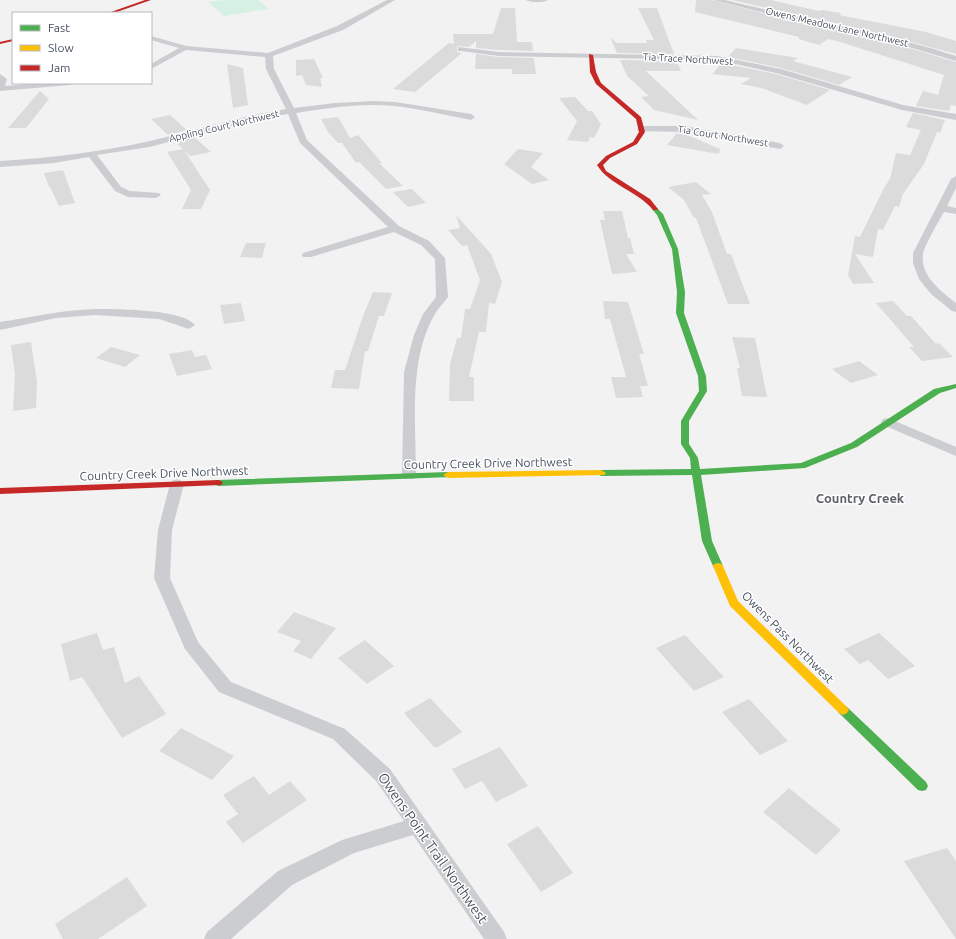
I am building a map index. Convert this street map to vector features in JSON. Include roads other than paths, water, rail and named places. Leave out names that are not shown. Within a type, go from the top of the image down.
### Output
[{"type":"street","points":[[113,12],[149,0]]},
{"type":"street","points":[[152,38],[186,48],[269,55],[340,28],[392,0]]},
{"type":"street","points":[[529,0],[545,0]]},
{"type":"street","name":"Owens Meadow Lane Northwest","points":[[717,0],[794,19],[869,33],[914,45],[956,59]]},
{"type":"street","points":[[0,43],[12,40]]},
{"type":"street","points":[[152,66],[186,48]]},
{"type":"street","name":"Tia Trace Northwest","points":[[461,49],[499,54],[680,56],[717,58],[742,62],[902,107],[956,117]]},
{"type":"street","points":[[269,55],[270,69],[291,111],[303,141],[395,228],[425,243],[440,258],[442,297],[430,314],[420,335],[410,372],[409,476]]},
{"type":"street","points":[[591,55],[593,72],[598,84],[639,118],[641,129]]},
{"type":"street","points":[[0,76],[4,79],[0,89],[58,84]]},
{"type":"street","name":"Appling Court Northwest","points":[[0,164],[54,160],[149,144],[264,115],[291,111],[374,103],[395,104],[471,117]]},
{"type":"street","name":"Tia Court Northwest","points":[[641,129],[684,129],[780,146]]},
{"type":"street","name":"Owens Pass Northwest","points":[[641,129],[642,132],[635,143],[608,157],[600,165],[604,172],[648,200],[660,214],[676,249],[681,292],[680,313],[702,376],[703,390],[685,421],[685,444],[694,458],[707,541],[734,602],[922,786]]},
{"type":"street","points":[[92,153],[118,189],[128,194],[156,195]]},
{"type":"street","points":[[956,178],[918,253],[920,274],[926,282],[956,309]]},
{"type":"street","points":[[941,208],[956,211]]},
{"type":"street","points":[[307,255],[395,228]]},
{"type":"street","points":[[0,326],[42,316],[97,312],[135,314],[168,318],[183,321],[189,326]]},
{"type":"street","name":"Country Creek Drive Northwest","points":[[0,491],[409,476],[696,472],[802,466],[854,445],[937,391],[956,386]]},
{"type":"street","points":[[888,422],[956,452]]},
{"type":"street","name":"Owens Point Trail Northwest","points":[[178,484],[165,530],[162,578],[191,645],[225,687],[339,734],[383,774],[496,939]]},
{"type":"street","points":[[215,939],[285,878],[350,846],[418,825]]},
{"type":"district","name":"Country Creek","points":[[860,498]]}]
